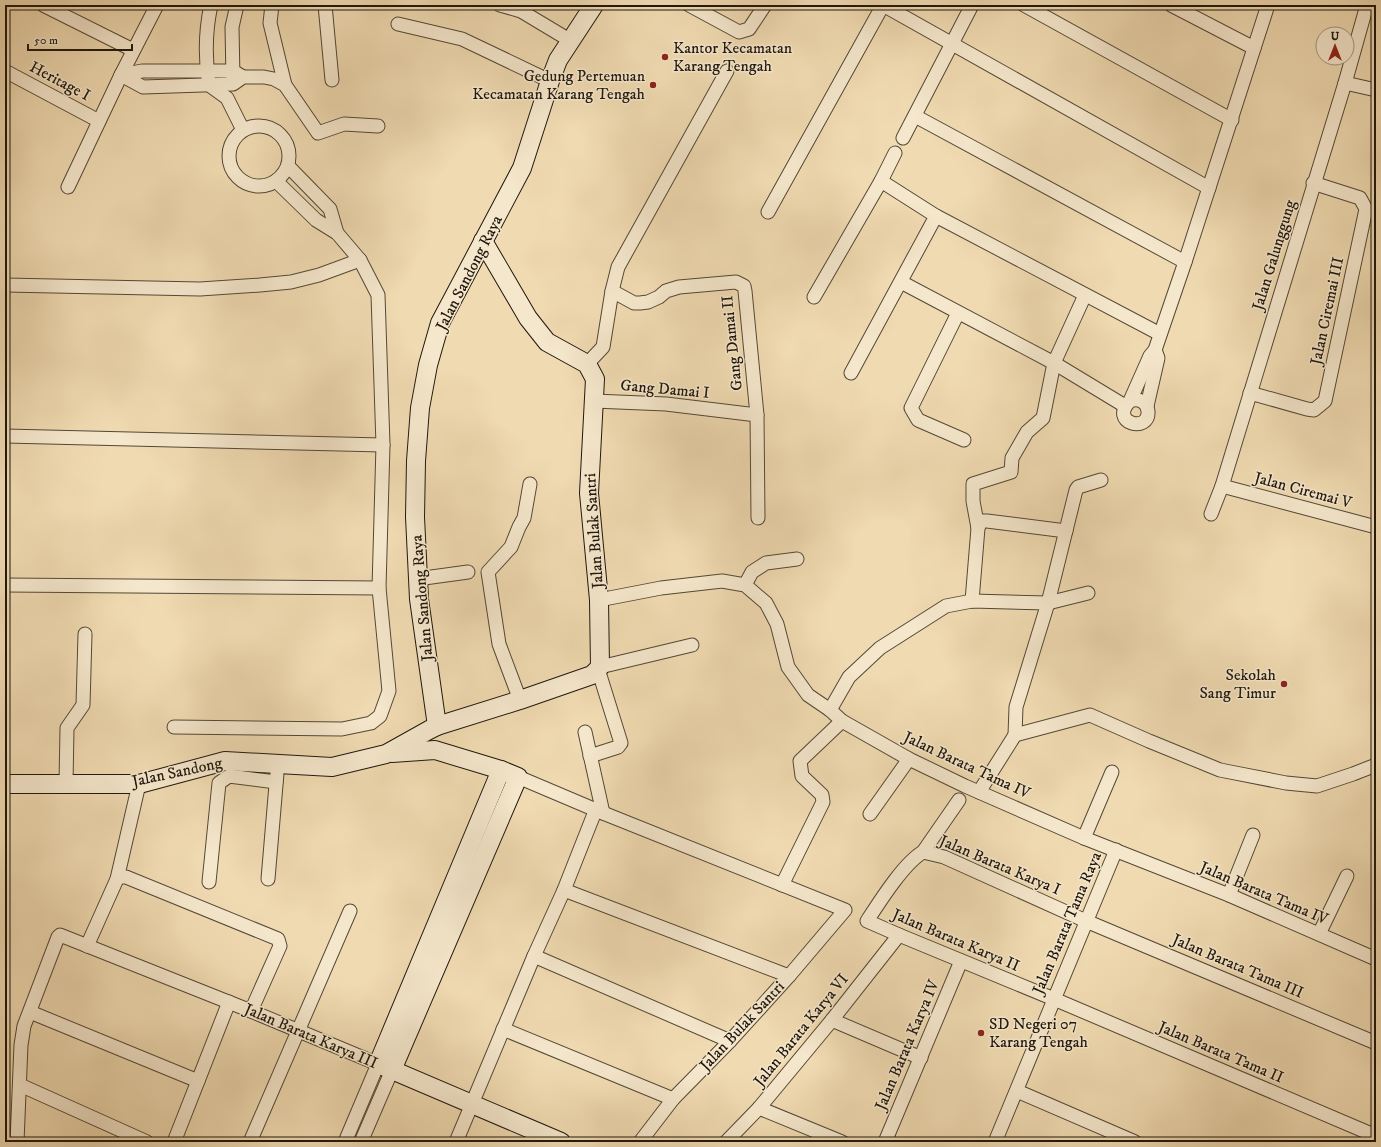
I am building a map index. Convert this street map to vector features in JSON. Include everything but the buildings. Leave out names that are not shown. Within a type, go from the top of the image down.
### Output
[{"type":"street","points":[[43,5],[133,50]]},
{"type":"street","points":[[68,187],[133,50],[157,5]]},
{"type":"street","points":[[211,5],[206,27],[206,71],[209,85],[227,98],[244,130]]},
{"type":"street","points":[[227,98],[236,77],[232,28],[237,5]]},
{"type":"street","points":[[272,5],[270,23],[285,85],[318,133],[344,124],[378,126]]},
{"type":"street","points":[[325,5],[332,80]]},
{"type":"street","points":[[500,5],[521,11],[571,41]]},
{"type":"street","name":"Jalan Sandong Raya","points":[[437,726],[419,599],[415,517],[416,461],[420,408],[428,365],[440,323],[522,168],[558,60],[594,5]]},
{"type":"street","points":[[689,5],[739,32],[749,29],[765,5]]},
{"type":"street","points":[[768,212],[883,5],[1209,188]]},
{"type":"street","points":[[903,138],[972,5]]},
{"type":"street","points":[[1024,5],[1232,120]]},
{"type":"street","points":[[1171,5],[1254,48]]},
{"type":"street","points":[[1155,350],[1158,358],[1147,406],[1147,418],[1142,423],[1130,423],[1125,418],[1123,412],[1150,356],[1155,350],[1232,120],[1268,5]]},
{"type":"street","name":"Jalan Galunggung","points":[[1211,514],[1222,486],[1345,83],[1367,5]]},
{"type":"street","points":[[398,24],[462,39],[550,81]]},
{"type":"street","name":"Heritage I","points":[[5,71],[99,121]]},
{"type":"street","points":[[121,75],[142,71],[206,71],[236,77],[264,77],[274,79],[285,85]]},
{"type":"street","points":[[483,241],[528,318],[547,342],[587,364],[603,347],[612,291],[618,267],[727,71]]},
{"type":"street","points":[[121,75],[143,87],[209,85],[236,77]]},
{"type":"street","points":[[1345,83],[1376,90]]},
{"type":"street","points":[[914,116],[1185,262]]},
{"type":"street","points":[[258,126],[272,129],[283,138],[289,151],[288,166],[283,175],[276,181],[263,186],[249,185],[238,178],[230,166],[229,152],[234,140],[244,130],[258,126]]},
{"type":"street","points":[[814,297],[881,181],[895,153]]},
{"type":"street","points":[[288,166],[330,209],[337,233]]},
{"type":"street","points":[[174,727],[342,729],[371,723],[380,716],[389,691],[380,588],[383,445],[378,295],[360,260],[337,233],[316,220],[276,181]]},
{"type":"street","points":[[881,181],[936,216],[1160,334]]},
{"type":"street","name":"Jalan Ciremai III","points":[[1250,393],[1314,410],[1325,401],[1366,209],[1360,198],[1313,184]]},
{"type":"street","points":[[851,373],[936,216]]},
{"type":"street","points":[[5,285],[200,289],[260,285],[292,282],[319,275],[360,260]]},
{"type":"street","name":"Gang Damai II","points":[[612,291],[634,303],[640,303],[648,302],[679,287],[736,282],[744,286],[746,291],[757,415]]},
{"type":"street","points":[[901,282],[1054,362],[1127,403]]},
{"type":"street","points":[[972,601],[978,528],[973,501],[973,484],[1011,472],[1012,458],[1027,432],[1043,418],[1054,362],[1085,295]]},
{"type":"street","points":[[958,313],[911,408],[918,420],[964,440]]},
{"type":"street","name":"Jalan Bulak Santri","points":[[587,364],[595,379],[589,493],[599,600],[599,668]]},
{"type":"street","points":[[1127,403],[1136,399],[1142,401],[1147,406]]},
{"type":"street","name":"Gang Damai I","points":[[594,401],[666,404],[757,415]]},
{"type":"street","points":[[757,415],[758,518]]},
{"type":"street","points":[[5,436],[383,445]]},
{"type":"street","points":[[979,792],[1015,734],[1016,707],[1048,603],[1076,490],[1078,487],[1101,480]]},
{"type":"street","points":[[520,700],[499,644],[488,572],[511,547],[524,518],[530,484]]},
{"type":"street","name":"Jalan Ciremai V","points":[[1222,486],[1376,527]]},
{"type":"street","points":[[978,528],[981,521],[987,521],[1066,531]]},
{"type":"street","points":[[745,585],[752,572],[766,563],[797,559]]},
{"type":"street","points":[[417,578],[468,572]]},
{"type":"street","name":"Jalan Barata Tama IV","points":[[599,600],[661,588],[722,581],[745,585],[766,602],[777,624],[788,667],[808,695],[830,710],[842,721],[909,758],[979,792],[1084,838],[1229,895],[1376,959]]},
{"type":"street","points":[[5,585],[380,588]]},
{"type":"street","points":[[830,710],[849,677],[880,648],[946,606],[972,601],[1048,603],[1088,593]]},
{"type":"street","points":[[66,784],[67,728],[83,705],[85,634]]},
{"type":"street","points":[[437,726],[520,700],[592,675],[599,668],[692,645]]},
{"type":"street","points":[[590,756],[618,747],[621,743],[599,668]]},
{"type":"street","points":[[1015,734],[1090,715],[1220,770],[1286,783],[1317,786],[1376,765]]},
{"type":"street","points":[[386,754],[435,750],[501,770],[782,885],[823,802],[822,794],[802,776],[800,761],[842,721]]},
{"type":"street","name":"Jalan Sandong","points":[[5,784],[139,784],[224,761],[332,767],[386,754],[437,726]]},
{"type":"street","points":[[456,1142],[534,956],[599,811],[585,732]]},
{"type":"street","points":[[870,814],[909,758]]},
{"type":"street","points":[[268,878],[278,764]]},
{"type":"street","points":[[361,1142],[385,1067],[501,770]]},
{"type":"street","points":[[1084,838],[1112,772]]},
{"type":"street","points":[[209,882],[219,783],[229,776],[276,782]]},
{"type":"street","points":[[345,1142],[385,1067],[518,777]]},
{"type":"street","points":[[87,946],[117,879],[139,784]]},
{"type":"street","points":[[923,852],[959,800]]},
{"type":"street","points":[[1229,895],[1253,835]]},
{"type":"street","name":"Jalan Barata Tama Raya","points":[[995,1142],[1116,850]]},
{"type":"street","name":"Jalan Barata Karya II","points":[[923,852],[915,856],[867,920],[899,935],[1054,999]]},
{"type":"street","name":"Jalan Barata Karya I","points":[[923,852],[944,857],[1086,920]]},
{"type":"street","points":[[1319,934],[1347,876]]},
{"type":"street","points":[[117,879],[126,877],[278,939],[280,946],[251,1010]]},
{"type":"street","name":"Jalan Bulak Santri","points":[[640,1142],[673,1099],[789,976],[845,910],[782,885]]},
{"type":"street","points":[[564,890],[789,976]]},
{"type":"street","points":[[250,1142],[350,911]]},
{"type":"street","name":"Jalan Barata Tama III","points":[[1086,920],[1376,1043]]},
{"type":"street","name":"Jalan Barata Karya III","points":[[30,1012],[60,935],[251,1010],[560,1142]]},
{"type":"street","name":"Jalan Barata Karya VI","points":[[726,1142],[759,1108],[832,1020],[899,935]]},
{"type":"street","points":[[534,956],[730,1040]]},
{"type":"street","name":"Jalan Barata Karya IV","points":[[885,1142],[961,961]]},
{"type":"street","name":"Jalan Barata Tama II","points":[[1054,999],[1376,1136]]},
{"type":"street","points":[[174,1142],[229,1002]]},
{"type":"street","points":[[17,1142],[21,1045],[24,1026],[30,1012],[198,1081]]},
{"type":"street","points":[[832,1020],[920,1058]]},
{"type":"street","points":[[504,1028],[673,1099]]},
{"type":"street","points":[[20,1085],[147,1142]]},
{"type":"street","points":[[1017,1091],[1135,1142]]},
{"type":"street","points":[[759,1108],[842,1142]]},
{"type":"place","name":"Kantor Kecamatan Karang Tengah","points":[[665,57]]},
{"type":"place","name":"Gedung Pertemuan Kecamatan Karang Tengah","points":[[653,85]]},
{"type":"place","name":"Sekolah Sang Timur","points":[[1284,684]]},
{"type":"place","name":"SD Negeri 07 Karang Tengah","points":[[981,1033]]}]
